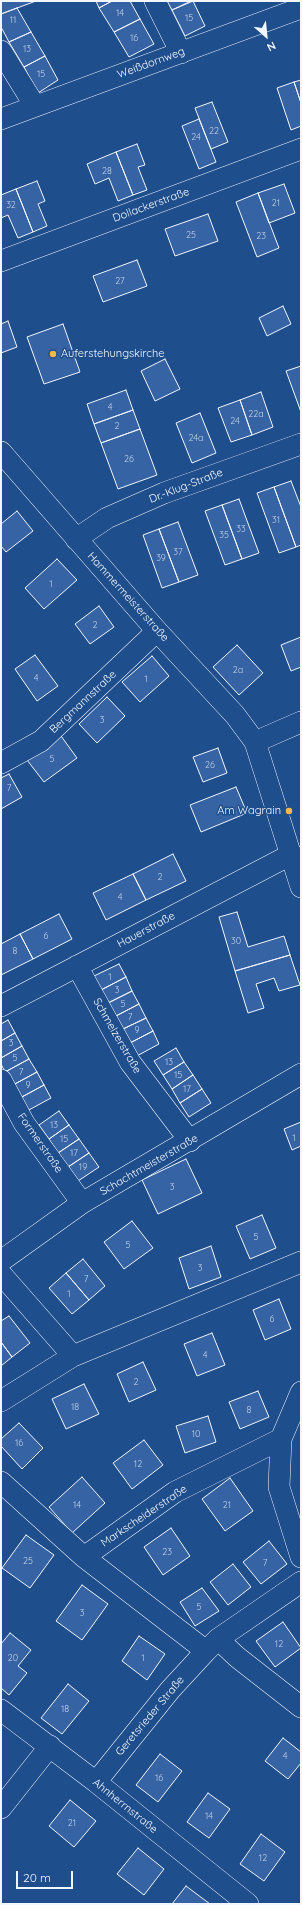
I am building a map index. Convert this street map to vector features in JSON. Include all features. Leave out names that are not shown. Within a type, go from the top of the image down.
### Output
[{"type":"street","points":[[155,1],[181,52]]},
{"type":"street","name":"Weißdornweg","points":[[1,119],[301,8]]},
{"type":"street","points":[[1,51],[35,106]]},
{"type":"street","name":"Dollackerstraße","points":[[1,261],[301,149]]},
{"type":"street","name":"Dr.-Klug-Straße","points":[[76,539],[107,518],[164,493],[301,444]]},
{"type":"street","name":"Hammermeisterstraße","points":[[1,452],[76,539],[235,715],[255,742]]},
{"type":"street","name":"Bergmannstraße","points":[[1,763],[41,741],[158,631]]},
{"type":"street","points":[[301,722],[255,742],[292,854],[301,887]]},
{"type":"street","name":"Hauerstraße","points":[[1,1006],[292,854]]},
{"type":"street","name":"Schmelzerstraße","points":[[78,966],[130,1062],[190,1141]]},
{"type":"street","name":"Schachtmeisterstraße","points":[[1,1261],[82,1203],[190,1141],[301,1074]]},
{"type":"street","name":"Formerstraße","points":[[1,1080],[24,1123],[82,1203]]},
{"type":"street","points":[[1,1401],[73,1356],[301,1262]]},
{"type":"street","points":[[1,1274],[73,1356]]},
{"type":"street","points":[[301,1392],[281,1439],[279,1487],[301,1557]]},
{"type":"street","name":"Markscheiderstraße","points":[[84,1557],[175,1492],[281,1439]]},
{"type":"street","points":[[1,1482],[84,1557],[212,1645],[237,1657],[301,1707]]},
{"type":"street","name":"Geretsrieder Straße","points":[[96,1782],[170,1690],[212,1645],[301,1582]]},
{"type":"street","name":"Ahnherrnstraße","points":[[1,1710],[96,1782],[248,1904]]},
{"type":"street","points":[[1,1808],[50,1746]]},
{"type":"building","points":[[1,1],[36,1],[1,14]]},
{"type":"building","points":[[96,1],[112,1],[99,8]]},
{"type":"building","points":[[112,1],[130,1],[140,19],[114,32],[99,8]]},
{"type":"building","points":[[167,1],[191,1],[172,10]]},
{"type":"building","points":[[193,1],[205,26],[185,36],[172,10]]},
{"type":"building","points":[[17,8],[31,32],[9,42],[1,27],[1,14]]},
{"type":"building","points":[[140,19],[154,44],[129,57],[114,32]]},
{"type":"building","points":[[31,32],[45,56],[24,67],[9,42]]},
{"type":"building","points":[[45,56],[58,80],[38,93],[24,67]]},
{"type":"building","points":[[301,80],[301,103],[294,82]]},
{"type":"building","points":[[294,82],[301,103],[301,126],[291,130],[277,88]]},
{"type":"building","points":[[212,102],[228,142],[211,149],[195,108]]},
{"type":"building","points":[[199,119],[216,162],[199,169],[182,126]]},
{"type":"building","points":[[137,144],[145,165],[138,167],[147,190],[133,195],[116,152]]},
{"type":"building","points":[[116,152],[133,195],[118,201],[109,178],[95,184],[87,164]]},
{"type":"building","points":[[37,181],[45,201],[38,204],[47,226],[33,232],[16,189]]},
{"type":"building","points":[[284,184],[295,213],[269,223],[258,193]]},
{"type":"building","points":[[16,189],[33,232],[18,238],[8,215],[1,218],[1,195]]},
{"type":"building","points":[[258,193],[279,248],[257,257],[236,202]]},
{"type":"building","points":[[208,214],[218,241],[175,256],[165,229]]},
{"type":"building","points":[[137,260],[147,286],[103,302],[93,276]]},
{"type":"building","points":[[283,306],[291,324],[267,336],[259,318]]},
{"type":"building","points":[[8,321],[17,347],[1,353],[1,324]]},
{"type":"building","name":"Auferstehungskirche","points":[[63,324],[80,372],[44,384],[27,337]]},
{"type":"building","points":[[165,359],[180,389],[155,401],[141,371]]},
{"type":"building","points":[[301,366],[301,412],[286,371]]},
{"type":"building","points":[[126,390],[133,410],[94,424],[87,404]]},
{"type":"building","points":[[261,392],[273,427],[252,435],[240,400]]},
{"type":"building","points":[[240,400],[252,435],[231,442],[218,408]]},
{"type":"building","points":[[133,410],[140,429],[101,443],[94,424]]},
{"type":"building","points":[[200,413],[216,453],[192,463],[176,423]]},
{"type":"building","points":[[140,429],[157,475],[118,489],[101,443]]},
{"type":"building","points":[[291,481],[301,507],[301,545],[296,547],[274,487]]},
{"type":"building","points":[[274,487],[296,547],[279,553],[257,493]]},
{"type":"building","points":[[239,499],[259,553],[242,559],[222,505]]},
{"type":"building","points":[[222,505],[242,559],[225,565],[205,511]]},
{"type":"building","points":[[17,511],[33,531],[6,552],[1,546],[1,524]]},
{"type":"building","points":[[178,522],[198,575],[179,582],[159,529]]},
{"type":"building","points":[[159,529],[179,582],[162,588],[143,535]]},
{"type":"building","points":[[57,559],[77,580],[44,609],[25,588]]},
{"type":"building","points":[[99,606],[114,627],[90,644],[75,624]]},
{"type":"building","points":[[301,637],[301,667],[291,671],[281,645]]},
{"type":"building","points":[[237,645],[263,673],[239,695],[213,667]]},
{"type":"building","points":[[35,655],[58,686],[37,701],[15,669]]},
{"type":"building","points":[[152,656],[169,676],[140,702],[122,682]]},
{"type":"building","points":[[107,697],[125,716],[97,743],[79,724]]},
{"type":"building","points":[[61,736],[77,758],[44,782],[27,760]]},
{"type":"building","points":[[218,748],[227,773],[203,782],[193,757]]},
{"type":"building","points":[[9,774],[22,797],[1,809],[1,778]]},
{"type":"building","points":[[236,787],[247,813],[201,832],[190,805]]},
{"type":"building","points":[[173,854],[186,881],[146,900],[133,874]]},
{"type":"building","points":[[133,874],[146,900],[106,920],[93,893]]},
{"type":"building","points":[[237,912],[248,947],[284,936],[290,955],[235,971],[219,917]]},
{"type":"building","points":[[59,914],[72,939],[33,959],[20,934]]},
{"type":"building","points":[[20,934],[33,959],[1,975],[1,944]]},
{"type":"building","points":[[290,955],[300,985],[279,991],[274,978],[256,984],[264,1008],[248,1013],[235,971]]},
{"type":"building","points":[[119,964],[126,977],[101,990],[94,976]]},
{"type":"building","points":[[126,977],[132,991],[108,1003],[101,990]]},
{"type":"building","points":[[132,991],[139,1004],[114,1017],[108,1003]]},
{"type":"building","points":[[139,1004],[146,1018],[121,1030],[114,1017]]},
{"type":"building","points":[[146,1018],[153,1031],[128,1044],[121,1030]]},
{"type":"building","points":[[8,1020],[15,1033],[1,1041],[1,1024]]},
{"type":"building","points":[[153,1031],[159,1044],[135,1057],[128,1044]]},
{"type":"building","points":[[15,1033],[22,1046],[1,1058],[1,1041]]},
{"type":"building","points":[[22,1046],[29,1059],[5,1072],[1,1064],[1,1058]]},
{"type":"building","points":[[176,1048],[184,1062],[163,1075],[154,1061]]},
{"type":"building","points":[[29,1059],[37,1072],[13,1085],[5,1072]]},
{"type":"building","points":[[184,1062],[193,1075],[172,1089],[163,1075]]},
{"type":"building","points":[[37,1072],[44,1085],[20,1098],[13,1085]]},
{"type":"building","points":[[193,1075],[202,1089],[180,1103],[172,1089]]},
{"type":"building","points":[[44,1085],[51,1098],[27,1111],[20,1098]]},
{"type":"building","points":[[202,1089],[211,1103],[189,1117],[180,1103]]},
{"type":"building","points":[[59,1111],[69,1125],[49,1139],[39,1125]]},
{"type":"building","points":[[301,1122],[301,1146],[292,1150],[284,1129]]},
{"type":"building","points":[[69,1125],[79,1139],[58,1153],[49,1139]]},
{"type":"building","points":[[79,1139],[89,1153],[68,1167],[58,1153]]},
{"type":"building","points":[[89,1153],[99,1167],[78,1181],[68,1167]]},
{"type":"building","points":[[186,1159],[202,1193],[158,1214],[142,1180]]},
{"type":"building","points":[[262,1215],[276,1248],[250,1259],[236,1226]]},
{"type":"building","points":[[132,1221],[153,1248],[124,1269],[104,1242]]},
{"type":"building","points":[[211,1246],[221,1277],[189,1289],[179,1258]]},
{"type":"building","points":[[83,1259],[105,1286],[89,1300],[66,1273]]},
{"type":"building","points":[[66,1273],[89,1300],[72,1314],[49,1288]]},
{"type":"building","points":[[279,1299],[291,1329],[265,1340],[253,1310]]},
{"type":"building","points":[[9,1316],[30,1343],[12,1357],[1,1342],[1,1321]]},
{"type":"building","points":[[212,1333],[225,1365],[197,1376],[184,1344]]},
{"type":"building","points":[[1,1342],[12,1357],[1,1366]]},
{"type":"building","points":[[143,1362],[156,1390],[129,1402],[117,1374]]},
{"type":"building","points":[[84,1384],[99,1414],[66,1429],[52,1399]]},
{"type":"building","points":[[258,1391],[269,1417],[240,1429],[229,1402]]},
{"type":"building","points":[[208,1416],[216,1442],[185,1453],[176,1426]]},
{"type":"building","points":[[19,1423],[43,1448],[22,1469],[1,1446],[1,1439]]},
{"type":"building","points":[[144,1440],[163,1465],[132,1489],[113,1463]]},
{"type":"building","points":[[82,1477],[105,1503],[72,1533],[49,1507]]},
{"type":"building","points":[[230,1478],[253,1511],[225,1531],[202,1499]]},
{"type":"building","points":[[171,1528],[190,1556],[163,1575],[144,1547]]},
{"type":"building","points":[[26,1535],[54,1555],[30,1588],[2,1568]]},
{"type":"building","points":[[269,1541],[287,1564],[261,1584],[243,1562]]},
{"type":"building","points":[[233,1564],[251,1587],[228,1605],[210,1582]]},
{"type":"building","points":[[82,1585],[108,1604],[82,1640],[56,1621]]},
{"type":"building","points":[[202,1588],[219,1611],[195,1626],[180,1602]]},
{"type":"building","points":[[283,1622],[301,1648],[275,1667],[256,1641]]},
{"type":"building","points":[[10,1633],[31,1650],[18,1666],[27,1673],[9,1695],[1,1688],[1,1644]]},
{"type":"building","points":[[139,1636],[165,1654],[147,1680],[122,1661]]},
{"type":"building","points":[[68,1684],[89,1701],[62,1734],[41,1718]]},
{"type":"building","points":[[283,1738],[301,1752],[301,1763],[288,1779],[265,1761]]},
{"type":"building","points":[[160,1754],[182,1771],[158,1802],[136,1785]]},
{"type":"building","points":[[208,1793],[230,1809],[209,1838],[187,1822]]},
{"type":"building","points":[[70,1800],[96,1821],[74,1847],[49,1826]]},
{"type":"building","points":[[261,1834],[285,1852],[264,1881],[240,1864]]},
{"type":"building","points":[[138,1848],[164,1869],[144,1895],[117,1874]]},
{"type":"building","points":[[186,1886],[210,1904],[172,1904]]},
{"type":"place","name":"Auferstehungskirche","points":[[53,354]]},
{"type":"place","name":"Am Wagrain","points":[[289,811]]}]
